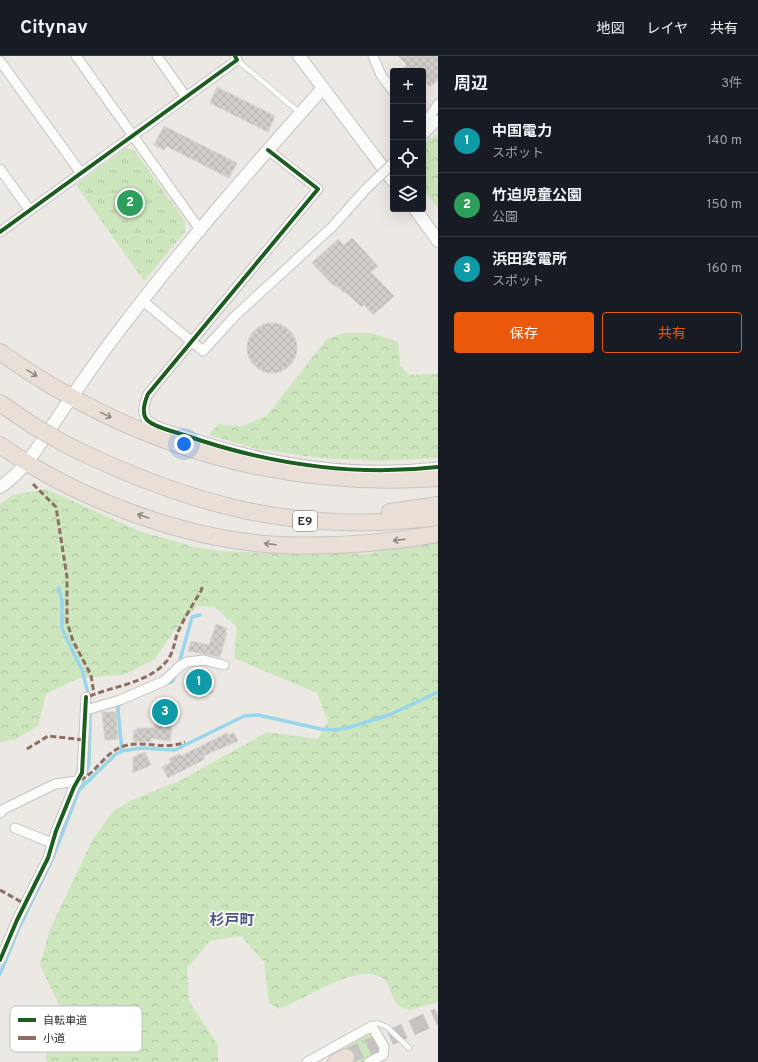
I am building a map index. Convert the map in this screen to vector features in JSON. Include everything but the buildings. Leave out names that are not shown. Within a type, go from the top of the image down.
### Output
[{"type":"highway","points":[[0,352],[71,398],[135,429],[208,454],[246,465],[325,478],[379,480],[438,478]]},
{"type":"highway","name":"E9","points":[[0,403],[32,425],[65,444],[121,471],[174,491],[244,511],[296,520],[352,524],[384,523],[438,517]]},
{"type":"highway","points":[[0,445],[26,463],[78,491],[123,509],[166,524],[239,540],[280,545],[327,545],[390,541],[438,534]]},
{"type":"highway","name":"E9","points":[[174,491],[238,505],[308,514],[375,513],[438,505]]},
{"type":"street","points":[[76,56],[200,231]]},
{"type":"street","points":[[157,56],[186,97]]},
{"type":"street","points":[[299,56],[390,177]]},
{"type":"street","points":[[373,56],[381,75],[390,86]]},
{"type":"street","points":[[0,232],[29,209],[134,136],[236,58]]},
{"type":"street","points":[[0,62],[81,174]]},
{"type":"street","points":[[0,487],[26,463],[71,398],[143,301],[268,150],[323,88]]},
{"type":"street","points":[[426,126],[438,104]]},
{"type":"street","points":[[426,128],[438,120]]},
{"type":"street","points":[[268,150],[318,189],[148,394],[144,407],[144,413],[147,420],[152,424],[210,444],[253,456],[307,466],[361,471],[438,467]]},
{"type":"street","points":[[143,301],[203,351],[235,316],[332,227],[365,190],[390,166]]},
{"type":"street","points":[[0,169],[29,209]]},
{"type":"street","points":[[417,212],[438,241]]},
{"type":"street","points":[[86,710],[120,700],[164,681],[180,666],[187,662],[204,660],[224,665]]},
{"type":"street","points":[[0,960],[4,937],[48,858],[52,843],[74,787],[82,773],[86,698]]},
{"type":"street","points":[[0,813],[4,809],[55,784],[78,781]]},
{"type":"street","points":[[15,828],[52,843]]},
{"type":"street","points":[[307,1062],[372,1026],[384,1048],[383,1055],[369,1062]]},
{"type":"lane","points":[[236,58],[300,114]]},
{"type":"lane","points":[[372,1026],[377,1023],[387,1027],[409,1048]]},
{"type":"green space","points":[[435,135],[438,135],[438,208],[426,193],[426,142]]},
{"type":"green space","points":[[126,148],[134,150],[185,221],[185,232],[144,281],[76,185]]},
{"type":"green space","points":[[344,333],[372,333],[398,342],[400,365],[409,375],[438,374],[438,458],[379,461],[319,458],[257,449],[209,435],[218,424],[242,426],[266,416],[327,339]]},
{"type":"green space","points":[[46,489],[139,531],[195,547],[220,551],[297,554],[366,554],[438,541],[438,1002],[408,1010],[396,1003],[388,984],[384,979],[373,974],[360,974],[332,984],[279,1009],[269,1003],[264,962],[241,936],[210,941],[187,968],[189,1001],[218,1045],[218,1062],[48,1062],[45,1058],[47,1052],[142,1052],[142,1006],[59,1006],[40,965],[50,929],[93,839],[113,811],[132,800],[183,779],[267,732],[318,739],[328,721],[317,693],[234,658],[237,627],[215,607],[197,606],[174,631],[154,660],[123,675],[79,678],[46,694],[38,726],[14,740],[0,742],[0,504],[13,495]]},
{"type":"green space","points":[[368,1031],[373,1033],[381,1050],[380,1055],[363,1062],[353,1062],[344,1044]]},
{"type":"waterway","points":[[59,588],[62,601],[62,629],[82,670],[89,697]]},
{"type":"waterway","points":[[179,664],[192,617],[200,615]]},
{"type":"waterway","points":[[165,684],[173,681],[175,675]]},
{"type":"waterway","points":[[0,974],[19,928],[52,860],[79,790],[116,754],[122,751],[141,748],[175,750],[244,716],[258,715],[321,729],[334,730],[347,728],[389,715],[438,692]]},
{"type":"waterway","points":[[121,704],[118,705],[118,710],[122,751]]},
{"type":"waterway","points":[[83,782],[89,764],[90,710]]},
{"type":"tunnel","points":[[346,1057],[438,1016]]},
{"type":"marked path","points":[[33,484],[56,507],[67,577],[67,622],[73,641],[91,675],[94,694]]},
{"type":"marked path","points":[[90,696],[140,680],[158,670],[168,660],[172,653],[179,629],[203,585]]},
{"type":"marked path","points":[[27,749],[48,736],[85,740]]},
{"type":"marked path","points":[[80,780],[91,773],[110,754],[121,747],[137,744],[169,745],[185,742]]},
{"type":"marked path","points":[[0,890],[25,904]]},
{"type":"cycle path","points":[[0,232],[237,60],[235,56]]},
{"type":"cycle path","points":[[268,150],[318,189],[148,394],[144,407],[145,417],[150,423],[164,429],[215,445],[277,460],[341,469],[406,470],[438,467]]},
{"type":"cycle path","points":[[0,960],[17,920],[48,858],[56,831],[74,787],[82,773],[86,697]]},
{"type":"place","name":"竹迫児童公園","points":[[130,203]]},
{"type":"place","name":"中国電力","points":[[199,682]]},
{"type":"place","name":"浜田変電所","points":[[165,712]]},
{"type":"district","name":"杉戸町","points":[[232,920]]}]
